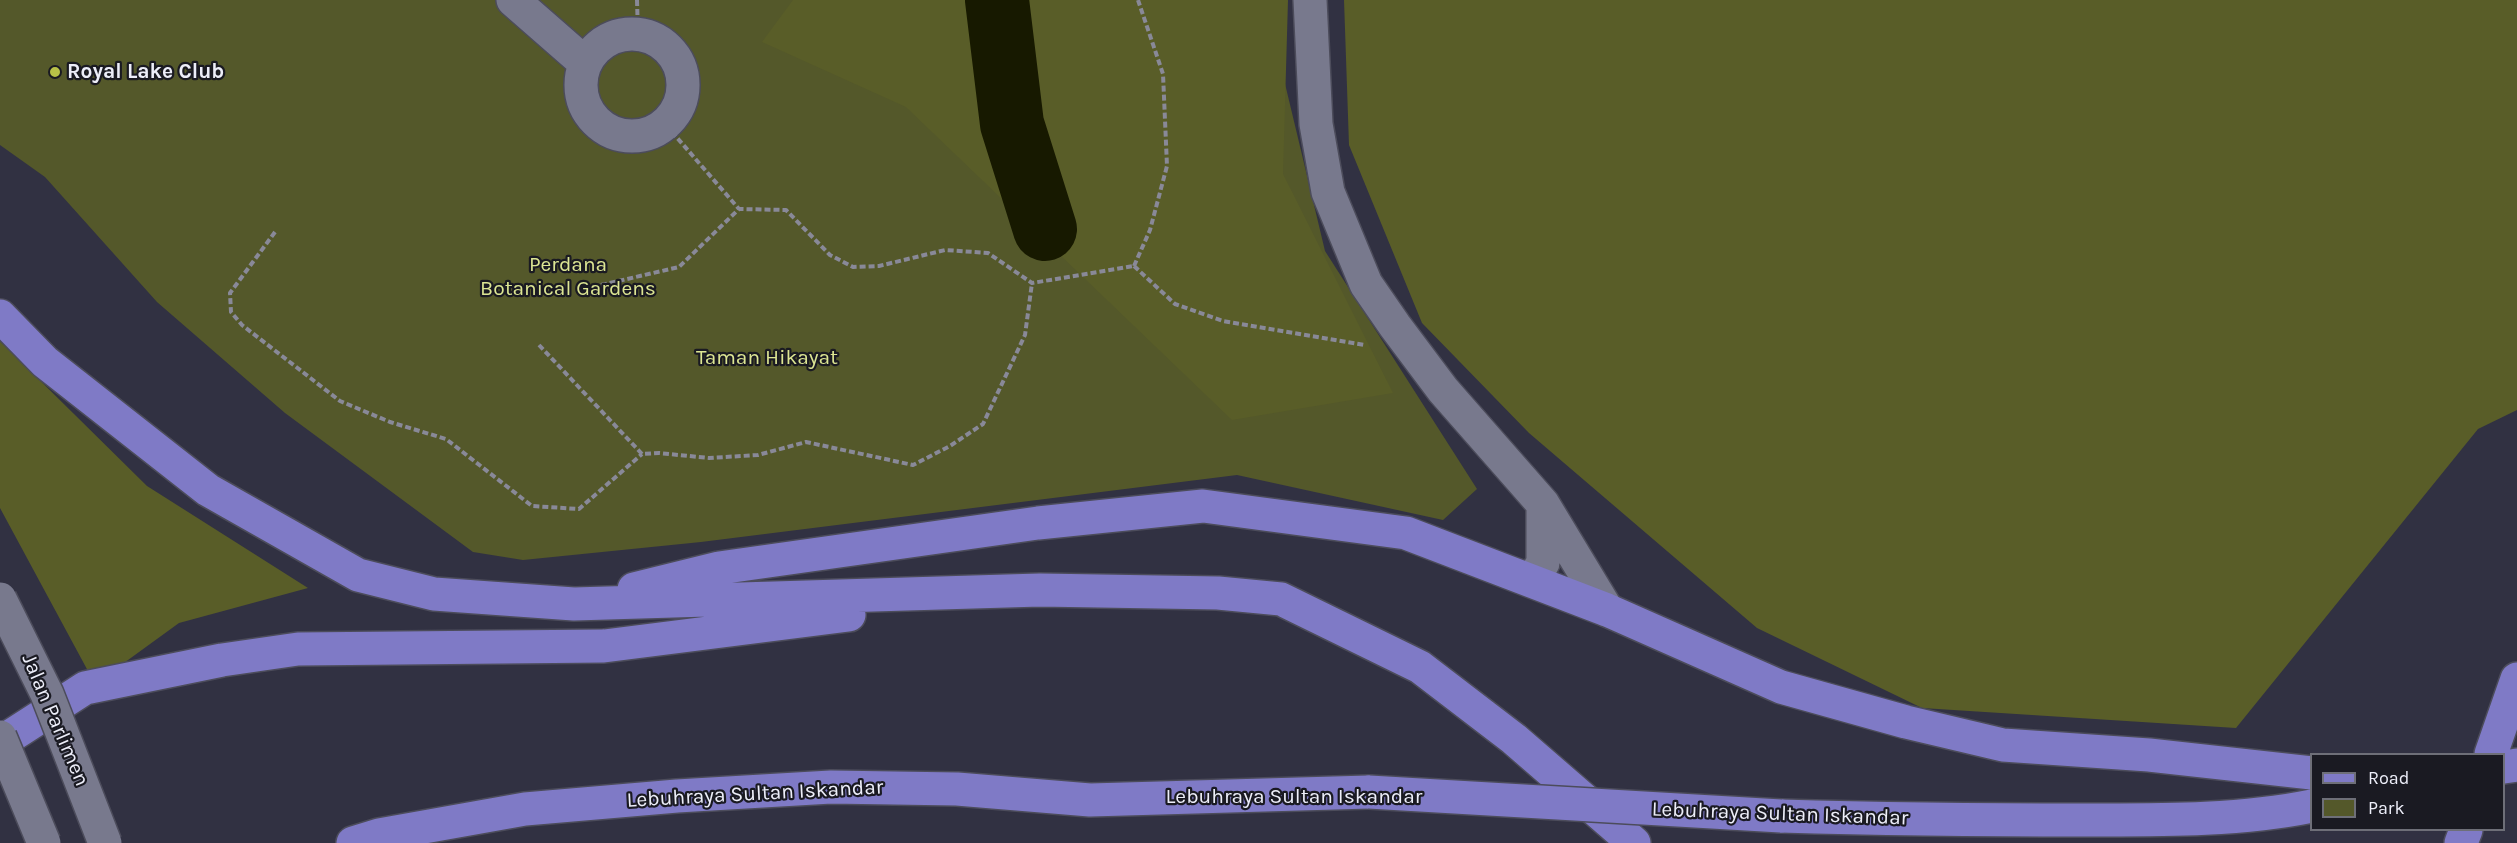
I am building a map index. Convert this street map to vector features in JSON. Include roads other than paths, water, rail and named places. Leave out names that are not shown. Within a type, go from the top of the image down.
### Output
[{"type":"main road","points":[[0,316],[45,362],[208,490],[358,575],[434,594],[574,604],[1040,590],[1218,593],[1281,599],[1420,667],[1514,739],[1634,843]]},
{"type":"main road","points":[[574,604],[719,568],[1038,523],[1203,507],[1406,533],[1607,610],[1781,687],[1905,722],[2003,745],[2149,755],[2310,773]]},
{"type":"main road","points":[[0,743],[85,688],[222,660],[298,649],[604,646],[1040,590]]},
{"type":"main road","points":[[2491,753],[2517,679]]},
{"type":"main road","points":[[1514,739],[1615,843]]},
{"type":"main road","name":"Lebuhraya Sultan Iskandar","points":[[353,843],[379,835],[525,809],[677,796],[831,787],[957,789],[1090,800],[1369,792],[1781,816],[1971,820],[2156,820],[2276,813],[2310,806]]},
{"type":"street","points":[[513,0],[585,63]]},
{"type":"street","points":[[1310,0],[1316,124],[1328,192],[1366,284],[1456,406],[1543,504],[1607,610]]},
{"type":"street","points":[[638,34],[657,40],[672,53],[682,70],[684,90],[678,109],[666,125],[653,133],[638,137],[623,136],[608,131],[596,122],[584,104],[580,83],[585,63],[602,43],[613,37],[638,34]]},
{"type":"street","points":[[1532,580],[1543,563],[1543,504]]},
{"type":"street","name":"Jalan Parlimen","points":[[0,598],[47,694],[105,843]]},
{"type":"street","points":[[0,737],[44,843]]},
{"type":"waterway","points":[[997,0],[1012,124],[1045,229]]},
{"type":"place","name":"Royal Lake Club","points":[[55,72]]},
{"type":"park label","name":"Perdana Botanical Gardens","points":[[568,277]]},
{"type":"park label","name":"Taman Hikayat","points":[[767,358]]}]
